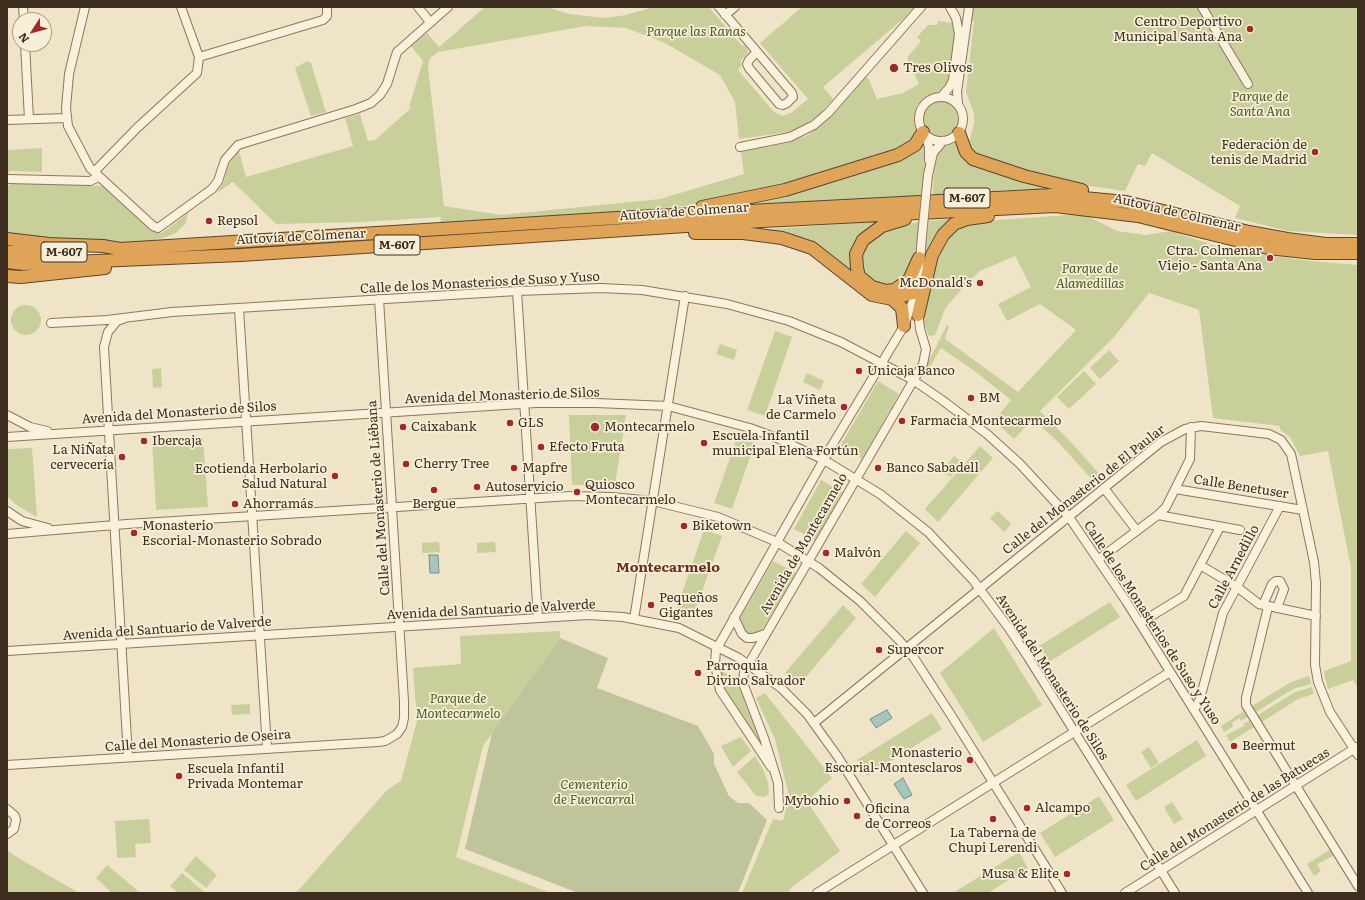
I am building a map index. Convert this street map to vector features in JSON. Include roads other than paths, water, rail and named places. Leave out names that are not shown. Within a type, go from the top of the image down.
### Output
[{"type":"highway","points":[[617,218],[715,205],[785,190],[898,155],[915,146],[924,133]]},
{"type":"highway","points":[[960,138],[966,152],[973,159],[1024,176],[1120,201]]},
{"type":"highway","name":"Autovía de Colmenar","points":[[120,249],[617,218],[1029,196],[1072,196],[1120,201],[1164,210],[1249,232],[1312,243],[1358,244]]},
{"type":"highway","points":[[918,315],[932,255],[943,235],[954,224],[966,219],[1035,212],[1055,206]]},
{"type":"highway","name":"Autovía de Colmenar","points":[[7,262],[24,264],[241,255],[763,221],[1055,206],[1138,216],[1268,248],[1294,252],[1335,254],[1358,253]]},
{"type":"highway","points":[[919,258],[908,280],[894,290],[886,291],[872,287],[864,282],[859,276],[855,262],[856,254],[863,240],[882,226],[899,220],[961,210]]},
{"type":"highway","points":[[554,235],[604,237],[743,233],[782,238],[812,248],[872,295],[892,300],[899,304],[902,308],[904,326]]},
{"type":"highway","points":[[7,239],[49,244],[103,246],[120,249]]},
{"type":"highway","name":"M-607","points":[[1312,243],[1358,240]]},
{"type":"highway","name":"M-607","points":[[7,252],[70,252],[120,249]]},
{"type":"highway","name":"M-607","points":[[1335,254],[1358,258]]},
{"type":"highway","points":[[7,276],[22,277],[241,255]]},
{"type":"highway","points":[[892,300],[916,292]]},
{"type":"street","points":[[85,7],[69,74],[66,118],[70,132],[96,174],[158,228],[212,189],[218,181],[224,160],[238,145],[356,109],[371,103],[380,95],[387,84],[397,52],[448,7]]},
{"type":"street","points":[[8,179],[90,181],[137,128],[192,80],[197,73],[199,57],[181,7]]},
{"type":"street","points":[[199,57],[323,20],[327,16],[327,7]]},
{"type":"street","points":[[418,7],[430,22]]},
{"type":"street","points":[[719,7],[792,93],[793,98],[787,103],[783,105],[779,104],[749,68],[747,64],[757,52]]},
{"type":"street","points":[[725,15],[734,7]]},
{"type":"street","points":[[740,147],[790,137],[814,125],[828,113],[921,7]]},
{"type":"street","points":[[942,96],[949,88],[953,80],[959,34],[956,18],[950,7]]},
{"type":"street","points":[[960,138],[964,118],[958,103],[959,88],[969,7]]},
{"type":"street","points":[[1202,7],[1248,84]]},
{"type":"street","points":[[26,52],[30,119]]},
{"type":"street","points":[[959,88],[969,118],[960,138]]},
{"type":"street","points":[[930,163],[929,147],[919,120],[921,108],[930,99],[942,96],[953,99],[958,103]]},
{"type":"street","points":[[7,120],[66,118]]},
{"type":"street","points":[[924,133],[931,139],[943,141],[960,138]]},
{"type":"street","points":[[930,163],[936,149],[943,141]]},
{"type":"street","name":"Avenida de Montecarmelo","points":[[779,808],[778,783],[764,738],[743,683],[744,672],[923,364],[926,353],[918,315],[916,292],[930,163]]},
{"type":"street","name":"Calle de los Monasterios de Suso y Yuso","points":[[51,323],[107,320],[129,316],[379,299],[600,288],[642,290],[685,296],[747,309],[789,321],[841,342],[913,380],[987,434],[1020,464],[1069,517],[1099,559],[1140,623],[1308,893]]},
{"type":"street","points":[[517,291],[538,618]]},
{"type":"street","name":"Avenida de Montecarmelo","points":[[718,646],[824,460],[904,326],[916,292]]},
{"type":"street","points":[[634,619],[685,296]]},
{"type":"street","name":"Calle del Monasterio de Liébana","points":[[379,299],[400,627],[404,718],[402,727],[390,738]]},
{"type":"street","points":[[239,309],[267,748]]},
{"type":"street","points":[[128,757],[104,347],[108,332],[118,321],[129,316]]},
{"type":"street","name":"Avenida del Monasterio de Silos","points":[[7,437],[245,421],[524,405],[596,403],[668,406],[750,428],[778,438],[824,460],[880,494],[928,532],[980,589],[1008,626],[1075,731],[1174,893]]},
{"type":"street","name":"Avenida del Monasterio de Silos","points":[[7,415],[30,427],[64,433]]},
{"type":"street","name":"Calle del Monasterio de El Paular","points":[[814,723],[1161,442],[1172,435],[1192,427],[1212,426],[1262,432],[1274,436],[1281,440],[1287,447],[1294,460],[1314,562],[1316,616],[1315,665],[1318,682],[1327,705],[1357,750]]},
{"type":"street","points":[[1099,559],[1158,515],[1166,507],[1190,459],[1192,427]]},
{"type":"street","points":[[1104,488],[1137,531]]},
{"type":"street","name":"Calle Benetuser","points":[[1175,489],[1303,510]]},
{"type":"street","points":[[7,534],[114,525],[530,498],[611,497],[653,502],[718,517],[777,542],[808,561],[860,601],[907,649],[993,782],[1062,893]]},
{"type":"street","name":"Calle Arnedillo","points":[[1194,710],[1200,699],[1222,613],[1280,506]]},
{"type":"street","points":[[7,511],[17,518],[31,524],[56,530]]},
{"type":"street","points":[[1158,515],[1240,530]]},
{"type":"street","points":[[1140,623],[1184,596],[1220,527]]},
{"type":"street","points":[[1200,565],[1265,606],[1316,616]]},
{"type":"street","points":[[1277,608],[1284,589],[1280,581],[1276,581],[1272,584],[1265,606],[1245,702],[1295,786],[1358,886]]},
{"type":"street","name":"Avenida del Santuario de Valverde","points":[[7,651],[588,615],[634,619],[679,628],[718,646],[748,663],[781,688],[814,723],[838,757],[922,893]]},
{"type":"street","name":"Avenida de Montecarmelo","points":[[734,617],[742,634],[748,638],[765,634]]},
{"type":"street","points":[[718,646],[715,664],[720,690],[775,773]]},
{"type":"street","points":[[817,893],[1170,672]]},
{"type":"street","name":"Calle del Monasterio de Oseira","points":[[7,765],[378,742],[390,738]]},
{"type":"street","name":"Calle del Monasterio de las Batuecas","points":[[1125,893],[1295,786],[1357,750]]},
{"type":"street","points":[[7,809],[15,816],[16,820],[14,829],[7,834]]},
{"type":"water","points":[[429,555],[438,555],[439,573],[430,573]]},
{"type":"water","points":[[887,710],[892,718],[876,728],[870,719]]},
{"type":"water","points":[[903,778],[912,795],[904,799],[894,784]]},
{"type":"place","name":"Centro Deportivo Municipal Santa Ana","points":[[1250,29]]},
{"type":"place","name":"Tres Olivos","points":[[894,68]]},
{"type":"place","name":"Federación de tenis de Madrid","points":[[1315,152]]},
{"type":"place","name":"Repsol","points":[[209,221]]},
{"type":"place","name":"Ctra. Colmenar Viejo - Santa Ana","points":[[1270,258]]},
{"type":"place","name":"McDonald's","points":[[980,283]]},
{"type":"place","name":"Unicaja Banco","points":[[859,371]]},
{"type":"place","name":"BM","points":[[971,398]]},
{"type":"place","name":"La Viñeta de Carmelo","points":[[844,407]]},
{"type":"place","name":"Farmacia Montecarmelo","points":[[902,421]]},
{"type":"place","name":"GLS","points":[[510,423]]},
{"type":"place","name":"Caixabank","points":[[403,427]]},
{"type":"place","name":"Montecarmelo","points":[[595,427]]},
{"type":"place","name":"Ibercaja","points":[[144,441]]},
{"type":"place","name":"Escuela Infantil municipal Elena Fortún","points":[[704,443]]},
{"type":"place","name":"Efecto Fruta","points":[[541,447]]},
{"type":"place","name":"La NiÑata cervecería","points":[[122,457]]},
{"type":"place","name":"Cherry Tree","points":[[406,464]]},
{"type":"place","name":"Mapfre","points":[[514,468]]},
{"type":"place","name":"Banco Sabadell","points":[[878,468]]},
{"type":"place","name":"Ecotienda Herbolario Salud Natural","points":[[335,476]]},
{"type":"place","name":"Autoservicio","points":[[477,487]]},
{"type":"place","name":"Bergue","points":[[434,490]]},
{"type":"place","name":"Quiosco Montecarmelo","points":[[577,492]]},
{"type":"place","name":"Ahorramás","points":[[235,504]]},
{"type":"place","name":"Biketown","points":[[684,526]]},
{"type":"place","name":"Monasterio Escorial-Monasterio Sobrado","points":[[134,533]]},
{"type":"place","name":"Malvón","points":[[826,553]]},
{"type":"place","name":"Pequeños Gigantes","points":[[651,605]]},
{"type":"place","name":"Supercor","points":[[879,650]]},
{"type":"place","name":"Parroquia Divino Salvador","points":[[698,673]]},
{"type":"place","name":"Beermut","points":[[1234,746]]},
{"type":"place","name":"Monasterio Escorial-Montesclaros","points":[[970,760]]},
{"type":"place","name":"Escuela Infantil Privada Montemar","points":[[179,776]]},
{"type":"place","name":"Mybohio","points":[[847,801]]},
{"type":"place","name":"Alcampo","points":[[1027,808]]},
{"type":"place","name":"Oficina de Correos","points":[[857,816]]},
{"type":"place","name":"La Taberna de Chupi Lerendi","points":[[993,819]]},
{"type":"place","name":"Musa & Elite","points":[[1067,874]]},
{"type":"district","name":"Montecarmelo","points":[[668,568]]},
{"type":"park label","name":"Parque las Ranas","points":[[696,32]]},
{"type":"park label","name":"Parque de Santa Ana","points":[[1260,104]]},
{"type":"park label","name":"Parque de Alamedillas","points":[[1090,276]]},
{"type":"park label","name":"Parque de Montecarmelo","points":[[458,706]]},
{"type":"park label","name":"Cementerio de Fuencarral","points":[[594,792]]}]
